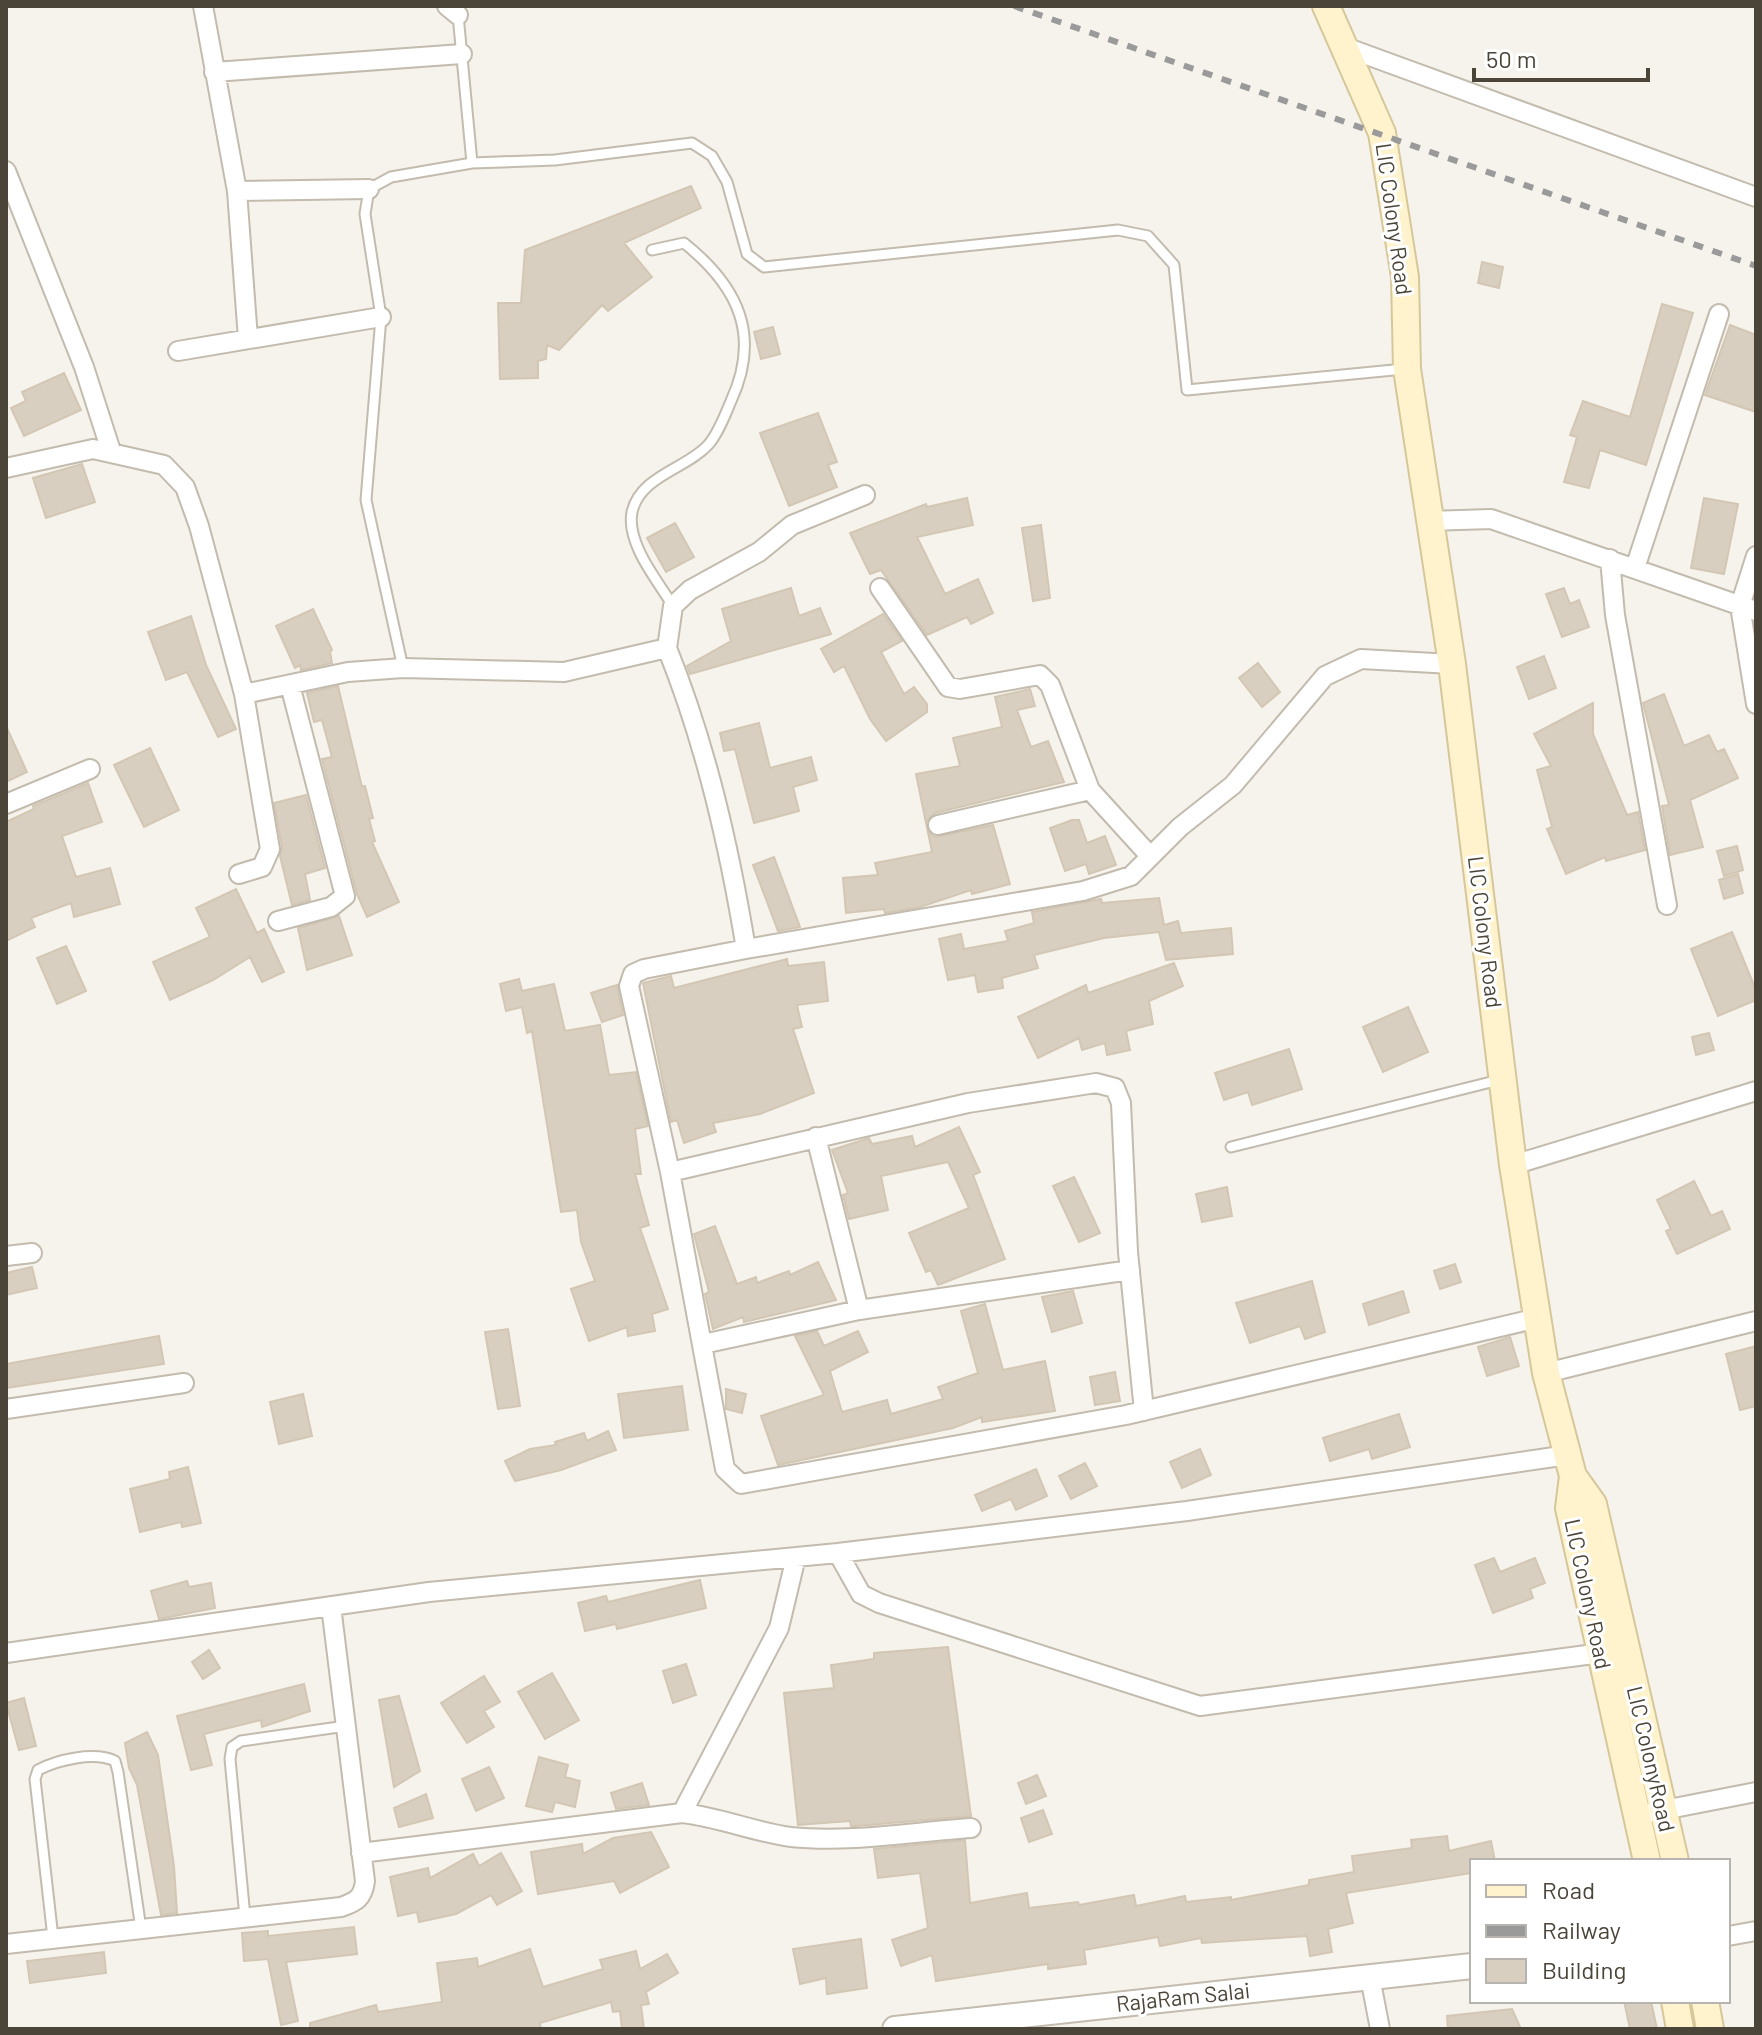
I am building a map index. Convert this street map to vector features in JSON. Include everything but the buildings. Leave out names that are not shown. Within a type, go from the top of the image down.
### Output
[{"type":"main road","name":"LIC Colony Road","points":[[1326,6],[1382,133],[1405,277],[1407,369],[1452,664],[1513,1165],[1546,1373],[1571,1466]]},
{"type":"main road","name":"LIC ColonyRoad","points":[[1571,1466],[1593,1504],[1613,1651],[1651,1812],[1674,1859]]},
{"type":"main road","points":[[1647,1859],[1651,1812]]},
{"type":"main road","points":[[1675,2003],[1680,2029]]},
{"type":"main road","points":[[1705,2003],[1710,2029]]},
{"type":"street","points":[[203,6],[237,191],[248,339]]},
{"type":"street","points":[[1345,47],[1756,197]]},
{"type":"street","points":[[214,72],[462,54]]},
{"type":"street","points":[[6,171],[84,367],[111,451]]},
{"type":"street","points":[[237,191],[369,189]]},
{"type":"street","points":[[1635,568],[1719,314]]},
{"type":"street","points":[[178,351],[381,317]]},
{"type":"street","points":[[6,468],[93,449],[164,465],[185,487],[244,694],[270,849],[262,867],[239,874]]},
{"type":"street","points":[[746,949],[732,867],[695,717],[667,648],[673,606],[690,590],[759,552],[792,525],[865,495]]},
{"type":"street","points":[[1428,521],[1491,519],[1748,609]]},
{"type":"street","points":[[1756,556],[1748,609],[1756,704]]},
{"type":"street","points":[[1610,559],[1615,615],[1667,905]]},
{"type":"street","points":[[880,588],[948,687],[960,689],[1040,675],[1050,685],[1090,790],[1150,856]]},
{"type":"street","points":[[244,694],[348,672],[403,668],[564,672],[667,648]]},
{"type":"street","points":[[1452,664],[1361,659],[1325,676],[1233,785],[1131,876],[1083,891],[644,969],[633,974],[629,986],[670,1172],[725,1469],[741,1484],[1144,1411],[1538,1318]]},
{"type":"street","points":[[278,921],[331,907],[345,896],[290,685]]},
{"type":"street","points":[[6,804],[90,769]]},
{"type":"street","points":[[938,825],[1090,790]]},
{"type":"street","points":[[670,1172],[968,1103],[1096,1083],[1115,1088],[1121,1103],[1130,1270],[1144,1411]]},
{"type":"street","points":[[1513,1165],[1756,1091]]},
{"type":"street","points":[[816,1137],[859,1310]]},
{"type":"street","points":[[6,1256],[32,1253]]},
{"type":"street","points":[[703,1344],[859,1310],[1130,1270]]},
{"type":"street","points":[[1546,1373],[1756,1321]]},
{"type":"street","points":[[6,1409],[184,1383]]},
{"type":"street","points":[[6,1653],[429,1592],[838,1553],[1571,1466]]},
{"type":"street","points":[[838,1553],[861,1594],[879,1603],[1200,1706],[1613,1651]]},
{"type":"street","points":[[682,1813],[779,1628],[796,1557]]},
{"type":"street","points":[[6,1944],[341,1907],[356,1902],[364,1893],[361,1853],[331,1606]]},
{"type":"street","points":[[1651,1812],[1756,1792]]},
{"type":"street","points":[[361,1853],[682,1813],[710,1816],[789,1836],[816,1838],[971,1828]]},
{"type":"street","points":[[1730,1936],[1756,1931]]},
{"type":"street","name":"RajaRam Salai","points":[[895,2029],[1470,1966]]},
{"type":"street","points":[[1370,1977],[1380,2029]]},
{"type":"lane","points":[[452,10],[462,54],[472,163]]},
{"type":"lane","points":[[403,668],[366,500],[381,317],[365,214],[369,189],[391,177],[472,163],[555,160],[692,143],[712,156],[727,182],[747,254],[764,267],[1118,230],[1148,236],[1174,265],[1187,390],[1407,369]]},
{"type":"lane","points":[[652,250],[684,243],[714,267],[747,335],[745,371],[708,445],[650,486],[639,496],[632,513],[632,530],[641,553],[673,606]]},
{"type":"lane","points":[[1231,1147],[1503,1079]]},
{"type":"lane","points":[[245,1917],[230,1759],[232,1747],[241,1741],[346,1726]]},
{"type":"lane","points":[[53,1938],[35,1779],[38,1770],[47,1765],[97,1756],[115,1761],[118,1772],[141,1929]]},
{"type":"railway","points":[[1014,6],[1756,266]]}]
